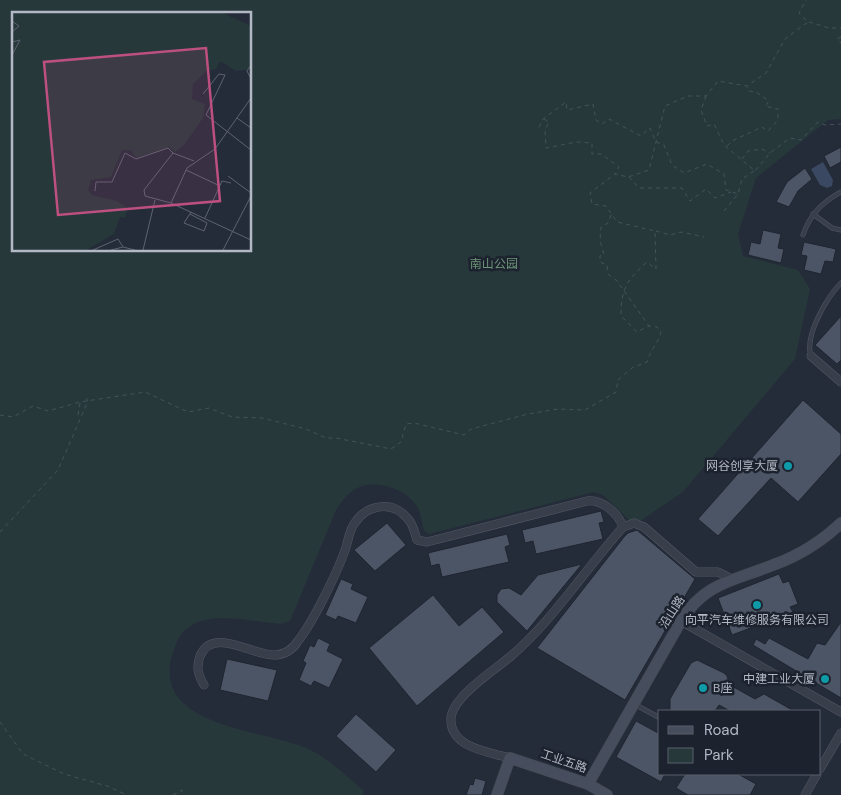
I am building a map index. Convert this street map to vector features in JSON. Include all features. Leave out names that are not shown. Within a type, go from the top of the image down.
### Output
[{"type":"street","points":[[811,356],[841,382]]},
{"type":"street","points":[[204,685],[198,671],[199,662],[201,655],[210,644],[225,643],[270,655],[279,655],[294,648],[305,633],[344,553],[354,523],[375,507],[385,506],[400,512],[407,518],[417,540],[422,542],[592,500],[598,501],[620,519],[623,527]]},
{"type":"street","points":[[497,795],[510,758],[475,748],[457,736],[450,721],[455,705],[531,638],[623,527],[634,523],[644,527],[696,572],[718,572],[730,578]]},
{"type":"street","name":"沿山路","points":[[588,784],[681,621],[697,599],[730,578],[790,558],[841,523]]},
{"type":"street","points":[[681,621],[841,712]]},
{"type":"street","points":[[821,768],[841,733]]},
{"type":"street","name":"工业五路","points":[[510,758],[588,784],[607,795]]},
{"type":"street","points":[[805,795],[816,775]]},
{"type":"lane","points":[[803,235],[813,214],[820,206],[841,192]]},
{"type":"lane","points":[[813,214],[832,228],[841,230]]},
{"type":"lane","points":[[811,356],[808,348],[810,338],[826,303],[841,283]]},
{"type":"lane","points":[[634,704],[658,717]]},
{"type":"path","points":[[806,0],[799,13],[808,22],[829,28],[841,28]]},
{"type":"path","points":[[755,171],[726,147],[714,124],[707,126],[700,110],[706,96],[718,81],[747,86],[766,73],[785,39],[808,22]]},
{"type":"path","points":[[841,37],[837,40],[841,42]]},
{"type":"path","points":[[726,147],[732,141],[753,133],[762,127],[768,131],[778,120],[778,109],[765,106],[769,101],[756,92],[748,91],[747,86]]},
{"type":"path","points":[[616,174],[628,176],[649,170],[665,106],[688,96],[706,96]]},
{"type":"path","points":[[539,127],[543,119],[566,102],[567,110],[593,104],[596,120],[602,124],[609,119],[641,136],[650,128],[656,142],[664,145],[672,165],[684,173],[707,164],[724,174],[726,190],[738,194]]},
{"type":"path","points":[[543,119],[549,122],[545,130],[546,148],[576,142],[592,143],[592,154],[601,154],[620,166],[616,174],[590,193],[592,204],[606,206],[617,222],[670,235],[682,232],[704,237]]},
{"type":"path","points":[[724,211],[738,194],[742,180],[755,171],[770,153],[790,138],[801,140],[818,122],[825,125],[841,124]]},
{"type":"path","points":[[742,159],[748,150],[762,149],[770,153]]},
{"type":"path","points":[[628,176],[639,188],[682,188],[690,201],[706,189],[715,198],[732,192]]},
{"type":"path","points":[[612,214],[608,222],[601,227],[600,240],[604,255],[600,256],[600,262],[607,265],[608,274],[624,291],[650,326]]},
{"type":"path","points":[[0,415],[12,417],[32,406],[48,411],[80,402],[145,392],[188,412],[209,408],[232,417],[262,418],[306,429],[326,438],[336,438],[391,449],[401,442],[406,424],[414,423],[464,435],[471,429],[528,414],[558,409],[585,410],[616,392],[618,380],[632,368],[647,362],[650,351],[661,337],[661,331],[657,326],[650,326],[637,332],[621,316],[621,301],[628,279],[647,262],[656,269],[655,231]]},
{"type":"path","points":[[0,532],[58,470],[88,401]]},
{"type":"path","points":[[78,414],[80,402]]},
{"type":"path","points":[[0,722],[23,754],[64,774],[107,786],[127,795]]},
{"type":"path","points":[[173,795],[182,790],[182,795]]},
{"type":"green space","name":"南山公园","points":[[0,0],[841,0],[841,119],[828,120],[756,178],[738,234],[743,256],[798,270],[810,289],[795,359],[683,492],[634,525],[603,495],[594,492],[429,534],[424,531],[418,508],[405,494],[383,485],[367,485],[356,488],[337,508],[290,621],[281,624],[223,618],[209,620],[196,623],[185,631],[177,642],[170,670],[174,691],[188,707],[209,719],[234,728],[285,741],[322,756],[364,791],[363,795],[0,795]]},
{"type":"water","points":[[823,162],[833,180],[832,186],[827,188],[820,185],[811,169]]},
{"type":"building","points":[[841,147],[841,162],[830,168],[824,156]]},
{"type":"building","points":[[805,168],[812,179],[798,191],[789,207],[776,202],[787,182]]},
{"type":"building","points":[[763,230],[781,234],[778,248],[784,249],[781,263],[748,255],[751,242],[760,244]]},
{"type":"building","points":[[804,242],[836,249],[833,262],[825,261],[821,274],[804,270],[807,256],[801,255]]},
{"type":"building","points":[[841,316],[841,360],[837,364],[815,345]]},
{"type":"building","name":"网谷创享大厦","points":[[803,400],[841,434],[841,454],[798,502],[771,478],[718,536],[698,519]]},
{"type":"building","points":[[601,511],[604,522],[599,523],[603,539],[536,554],[533,541],[525,543],[522,530]]},
{"type":"building","points":[[387,523],[406,545],[375,571],[354,550]]},
{"type":"building","points":[[637,530],[695,579],[625,700],[537,648],[624,537],[628,533]]},
{"type":"building","points":[[507,534],[510,545],[505,547],[509,562],[442,577],[439,564],[431,566],[428,553]]},
{"type":"building","points":[[582,564],[527,631],[497,602],[497,595],[501,589],[509,588],[521,595],[538,575]]},
{"type":"building","name":"向平汽车维修服务有限公司","points":[[779,574],[783,583],[789,581],[798,604],[790,607],[793,612],[732,635],[718,598]]},
{"type":"building","points":[[341,579],[353,584],[351,589],[368,597],[356,623],[338,616],[336,620],[325,615]]},
{"type":"building","points":[[433,595],[459,626],[482,607],[504,632],[417,706],[369,648]]},
{"type":"building","name":"中建工业大厦","points":[[841,622],[841,698],[753,645],[756,639],[765,644],[769,638],[808,659],[817,643],[825,645]]},
{"type":"building","points":[[318,638],[330,644],[327,651],[343,659],[329,688],[314,681],[311,686],[299,680],[306,663],[303,661],[310,645],[314,647]]},
{"type":"building","points":[[227,659],[277,670],[268,701],[220,690]]},
{"type":"building","name":"B座","points":[[697,660],[724,673],[730,685],[755,699],[764,694],[792,710],[728,710],[719,705],[716,710],[670,710],[670,699],[691,663]]},
{"type":"building","points":[[356,714],[396,750],[376,772],[336,736]]},
{"type":"building","points":[[636,721],[658,733],[658,775],[664,775],[661,782],[616,757]]},
{"type":"building","points":[[684,775],[740,775],[756,784],[750,795],[688,795],[676,788]]},
{"type":"building","points":[[475,778],[486,781],[482,795],[466,795],[470,784],[473,785]]},
{"type":"place","name":"网谷创享大厦","points":[[788,466]]},
{"type":"place","name":"向平汽车维修服务有限公司","points":[[757,605]]},
{"type":"place","name":"中建工业大厦","points":[[825,679]]},
{"type":"place","name":"B座","points":[[703,688]]}]
